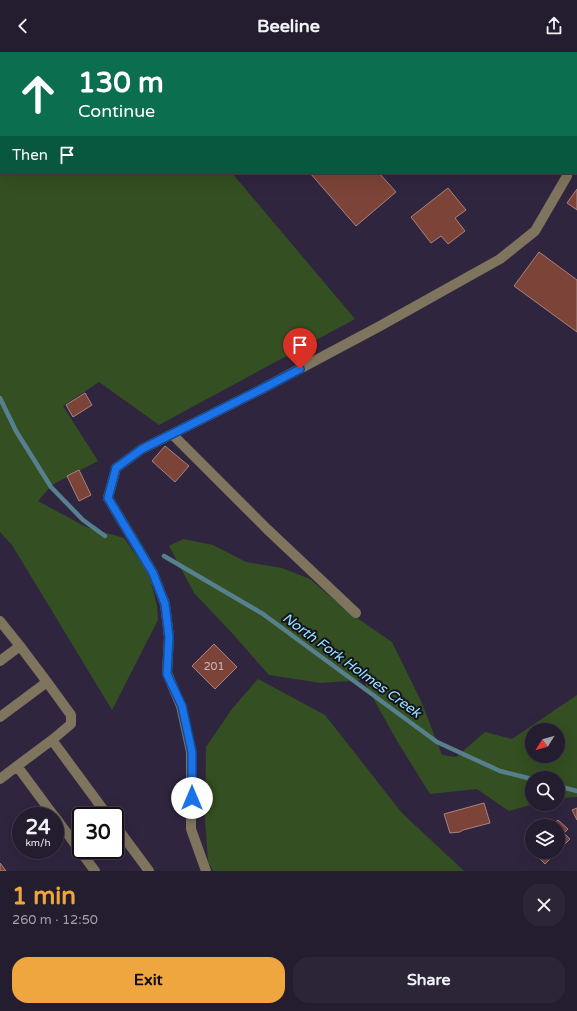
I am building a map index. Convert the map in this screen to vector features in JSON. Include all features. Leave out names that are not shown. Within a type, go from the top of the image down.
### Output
[{"type":"street","points":[[206,871],[192,829],[192,752],[182,706],[167,674],[169,637],[165,604],[153,573],[108,498],[116,468],[142,449],[260,390],[360,337],[500,259],[535,231],[567,176]]},
{"type":"street","points":[[172,434],[267,529],[356,613]]},
{"type":"street","points":[[0,621],[71,715],[71,724],[0,779]]},
{"type":"street","points":[[0,660],[20,646]]},
{"type":"street","points":[[0,717],[47,682]]},
{"type":"street","points":[[52,740],[101,807]]},
{"type":"street","points":[[17,766],[47,807]]},
{"type":"street","points":[[64,830],[95,871]]},
{"type":"street","points":[[124,837],[149,871]]},
{"type":"green space","points":[[0,174],[233,174],[355,319],[159,425],[99,382],[63,406],[98,461],[52,485],[38,501],[86,527],[124,538],[149,574],[157,606],[158,620],[112,710],[12,545],[0,532]]},
{"type":"green space","points":[[183,539],[213,545],[246,562],[282,568],[310,579],[347,611],[392,642],[421,701],[442,755],[456,757],[485,732],[512,739],[525,730],[525,763],[565,763],[565,723],[536,723],[577,695],[577,797],[565,798],[565,771],[525,771],[525,807],[509,811],[477,789],[430,794],[397,741],[363,680],[321,683],[269,675],[194,593],[169,546]]},
{"type":"green space","points":[[258,679],[325,715],[402,813],[464,871],[213,871],[208,861],[205,819],[206,747],[232,709]]},
{"type":"building","points":[[311,174],[380,174],[396,192],[356,226]]},
{"type":"building","points":[[448,188],[466,210],[455,218],[465,231],[448,244],[441,236],[431,243],[411,217]]},
{"type":"building","points":[[577,189],[577,210],[567,203]]},
{"type":"building","points":[[539,252],[577,280],[577,332],[514,286]]},
{"type":"building","points":[[85,393],[92,405],[73,417],[66,405]]},
{"type":"building","points":[[165,446],[189,466],[175,482],[152,461]]},
{"type":"building","points":[[79,470],[91,495],[79,501],[67,476]]},
{"type":"building","points":[[214,644],[237,667],[215,689],[192,666]]},
{"type":"building","points":[[484,803],[490,823],[460,832],[450,833],[444,814]]},
{"type":"building","points":[[577,808],[577,820],[572,810]]},
{"type":"building","points":[[565,834],[570,839],[565,844]]},
{"type":"building","points":[[540,859],[550,859],[545,864]]},
{"type":"building","points":[[0,863],[6,871],[0,871]]},
{"type":"waterway","name":"North Fork Holmes Creek","points":[[0,398],[16,431],[51,487],[83,520],[105,536]]},
{"type":"waterway","name":"North Fork Holmes Creek","points":[[164,556],[263,614],[437,742],[500,771],[525,777]]},
{"type":"waterway","name":"North Fork Holmes Creek","points":[[565,788],[577,791]]},
{"type":"route","points":[[192,798],[192,752],[182,706],[167,674],[169,637],[165,604],[153,573],[108,498],[116,468],[142,449],[300,369]]}]
